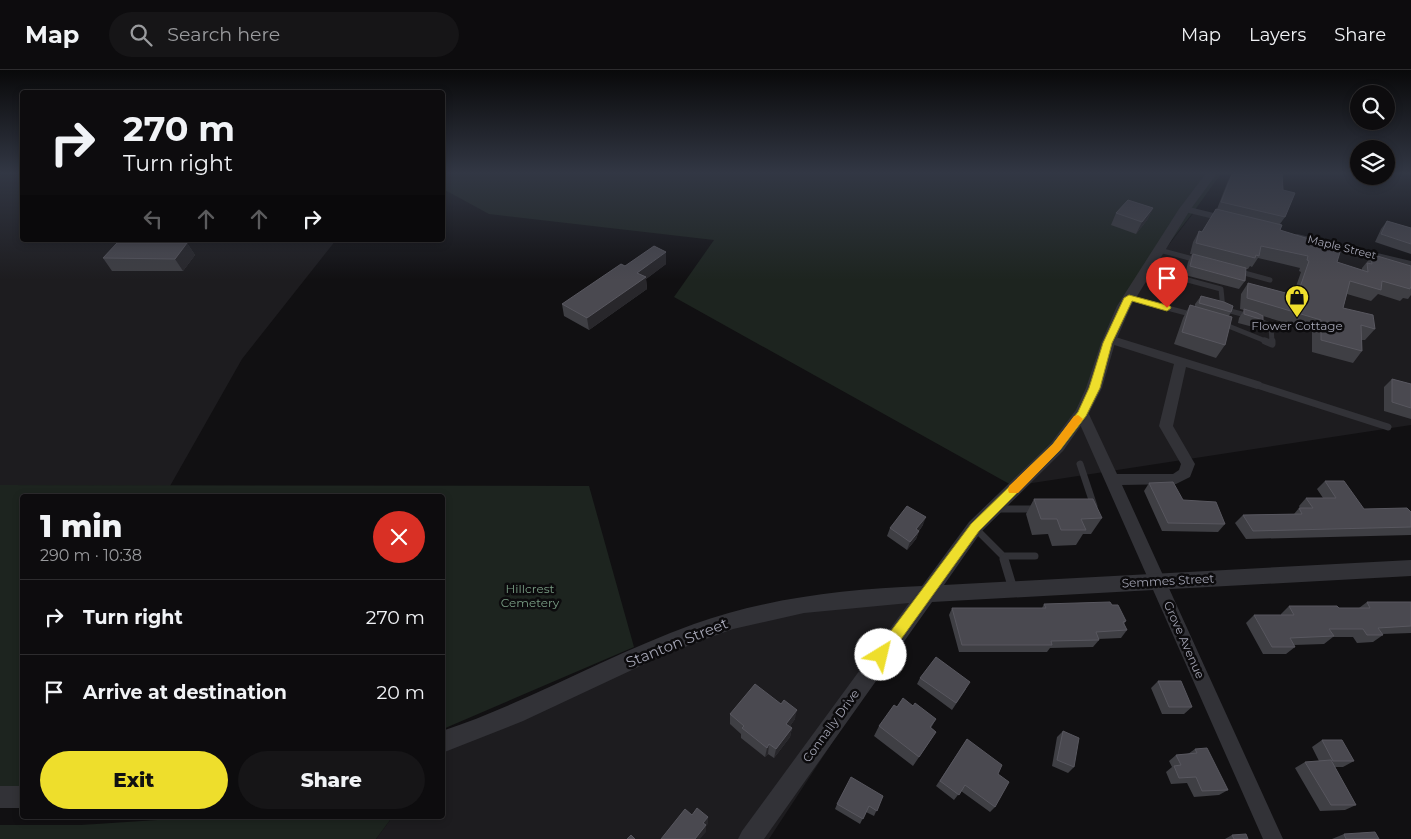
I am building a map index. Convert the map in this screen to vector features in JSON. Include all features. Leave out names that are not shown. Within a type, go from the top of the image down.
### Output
[{"type":"street","points":[[1185,210],[1241,223]]},
{"type":"street","name":"Connally Drive","points":[[750,839],[925,594],[975,528],[1056,447],[1082,414],[1094,388],[1110,339],[1129,298],[1185,210]]},
{"type":"street","name":"Maple Street","points":[[1288,234],[1411,264]]},
{"type":"street","points":[[1110,339],[1257,385]]},
{"type":"street","points":[[1113,480],[1176,479],[1185,473],[1188,464],[1166,426],[1180,361]]},
{"type":"street","name":"Grove Avenue","points":[[1082,414],[1273,839]]},
{"type":"street","name":"Semmes Street","points":[[925,594],[1411,568]]},
{"type":"street","name":"Stanton Street","points":[[445,741],[468,734],[541,704],[653,649],[734,620],[823,602],[925,594]]},
{"type":"street","points":[[0,797],[20,797]]},
{"type":"lane","points":[[1159,250],[1205,262]]},
{"type":"lane","points":[[1147,269],[1221,289],[1222,309],[1253,317],[1271,326],[1272,344],[1211,320]]},
{"type":"lane","points":[[1233,270],[1270,280]]},
{"type":"lane","points":[[1129,298],[1202,318]]},
{"type":"lane","points":[[1257,385],[1388,426]]},
{"type":"lane","points":[[1080,464],[1096,509],[1086,509]]},
{"type":"lane","points":[[994,509],[1046,509]]},
{"type":"lane","points":[[975,528],[1003,556],[1014,590]]},
{"type":"lane","points":[[1003,556],[1035,556]]},
{"type":"shaded area","points":[[0,208],[20,208],[20,242],[334,242],[242,359],[170,486],[0,485]]},
{"type":"shaded area","points":[[1196,210],[1411,262],[1411,425],[1013,486],[1128,297]]},
{"type":"shaded area","points":[[931,592],[769,839],[376,839],[391,819],[445,819],[445,749],[604,671],[793,604]]},
{"type":"green space","points":[[478,208],[1196,208],[1128,297],[1085,422],[1013,486],[674,297],[714,240],[489,214]]},
{"type":"green space","name":"Hillcrest Cemetery","points":[[0,485],[589,486],[634,647],[445,728],[445,494],[20,494],[20,788],[0,789]]},
{"type":"green space","points":[[172,819],[391,819],[376,839],[0,839],[0,825],[81,825]]},
{"type":"building","points":[[1121,208],[1153,208],[1142,222],[1116,213]]},
{"type":"building","points":[[1246,208],[1289,208],[1285,217]]},
{"type":"building","points":[[1216,209],[1282,225],[1280,230],[1341,249],[1337,262],[1368,272],[1367,263],[1372,264],[1371,257],[1374,257],[1374,255],[1411,266],[1410,289],[1382,281],[1381,290],[1350,281],[1343,308],[1373,315],[1375,329],[1361,325],[1362,351],[1321,340],[1321,320],[1247,298],[1248,283],[1297,296],[1309,261],[1307,260],[1308,256],[1261,246],[1259,256],[1256,255],[1255,258],[1196,243],[1199,231],[1202,232]]},
{"type":"building","points":[[1387,221],[1411,228],[1411,244],[1381,234]]},
{"type":"building","points":[[117,243],[187,243],[175,259],[103,258]]},
{"type":"building","points":[[654,246],[666,252],[637,273],[646,277],[587,318],[562,304],[621,264],[625,266]]},
{"type":"building","points":[[1193,254],[1246,268],[1245,281],[1190,266]]},
{"type":"building","points":[[1201,296],[1233,306],[1231,312],[1199,303]]},
{"type":"building","points":[[1190,305],[1232,317],[1225,345],[1182,332]]},
{"type":"building","points":[[1244,309],[1263,316],[1263,320],[1244,314]]},
{"type":"building","points":[[1392,379],[1411,384],[1411,408],[1392,402]]},
{"type":"building","points":[[1325,481],[1344,481],[1364,509],[1407,508],[1411,512],[1411,527],[1253,531],[1243,515],[1302,514],[1299,508],[1313,508],[1306,498],[1336,498]]},
{"type":"building","points":[[1173,482],[1183,500],[1216,502],[1225,524],[1168,523],[1149,483]]},
{"type":"building","points":[[1034,499],[1093,499],[1102,518],[1081,519],[1086,530],[1061,530],[1057,519],[1041,519]]},
{"type":"building","points":[[907,506],[926,517],[916,529],[919,531],[910,542],[890,528]]},
{"type":"building","points":[[1110,602],[1112,605],[1118,605],[1126,621],[1123,622],[1127,630],[1096,632],[1099,640],[1051,641],[1052,645],[962,645],[952,608],[1046,608],[1044,604]]},
{"type":"building","points":[[1367,602],[1411,602],[1411,626],[1378,628],[1383,635],[1367,635],[1363,629],[1329,629],[1334,636],[1290,638],[1295,647],[1272,647],[1254,615],[1294,615],[1289,606],[1370,608]]},
{"type":"building","points":[[936,657],[970,682],[956,703],[920,678]]},
{"type":"building","points":[[1158,681],[1181,681],[1192,707],[1169,707]]},
{"type":"building","points":[[755,684],[781,704],[784,700],[797,710],[786,724],[792,728],[776,749],[769,744],[767,748],[742,728],[744,726],[730,714]]},
{"type":"building","points":[[903,698],[913,706],[915,703],[936,719],[930,727],[936,732],[919,757],[879,726],[894,705],[897,707]]},
{"type":"building","points":[[1063,731],[1079,738],[1074,767],[1057,760]]},
{"type":"building","points":[[967,739],[1002,765],[998,774],[1009,782],[995,807],[965,785],[959,795],[940,781]]},
{"type":"building","points":[[1322,740],[1342,740],[1354,761],[1333,761]]},
{"type":"building","points":[[1207,748],[1228,790],[1202,791],[1196,777],[1179,778],[1174,766],[1181,765],[1176,755],[1197,753],[1195,749]]},
{"type":"building","points":[[1331,760],[1356,805],[1331,805],[1305,762]]},
{"type":"building","points":[[851,777],[883,796],[877,811],[869,806],[863,819],[837,804]]},
{"type":"building","points":[[697,808],[708,817],[703,823],[706,825],[695,839],[661,839],[685,809],[692,815]]},
{"type":"building","points":[[1375,832],[1379,839],[1346,839],[1344,834]]},
{"type":"building","points":[[1246,834],[1248,839],[1234,839],[1232,835]]},
{"type":"building","points":[[631,835],[635,839],[627,839]]},
{"type":"slow traffic","points":[[1013,490],[1056,447],[1078,419]]},
{"type":"place","name":"Flower Cottage","points":[[1297,318]]},
{"type":"route","points":[[881,655],[975,528],[1056,447],[1082,414],[1094,388],[1108,343],[1129,298],[1167,308]]}]
